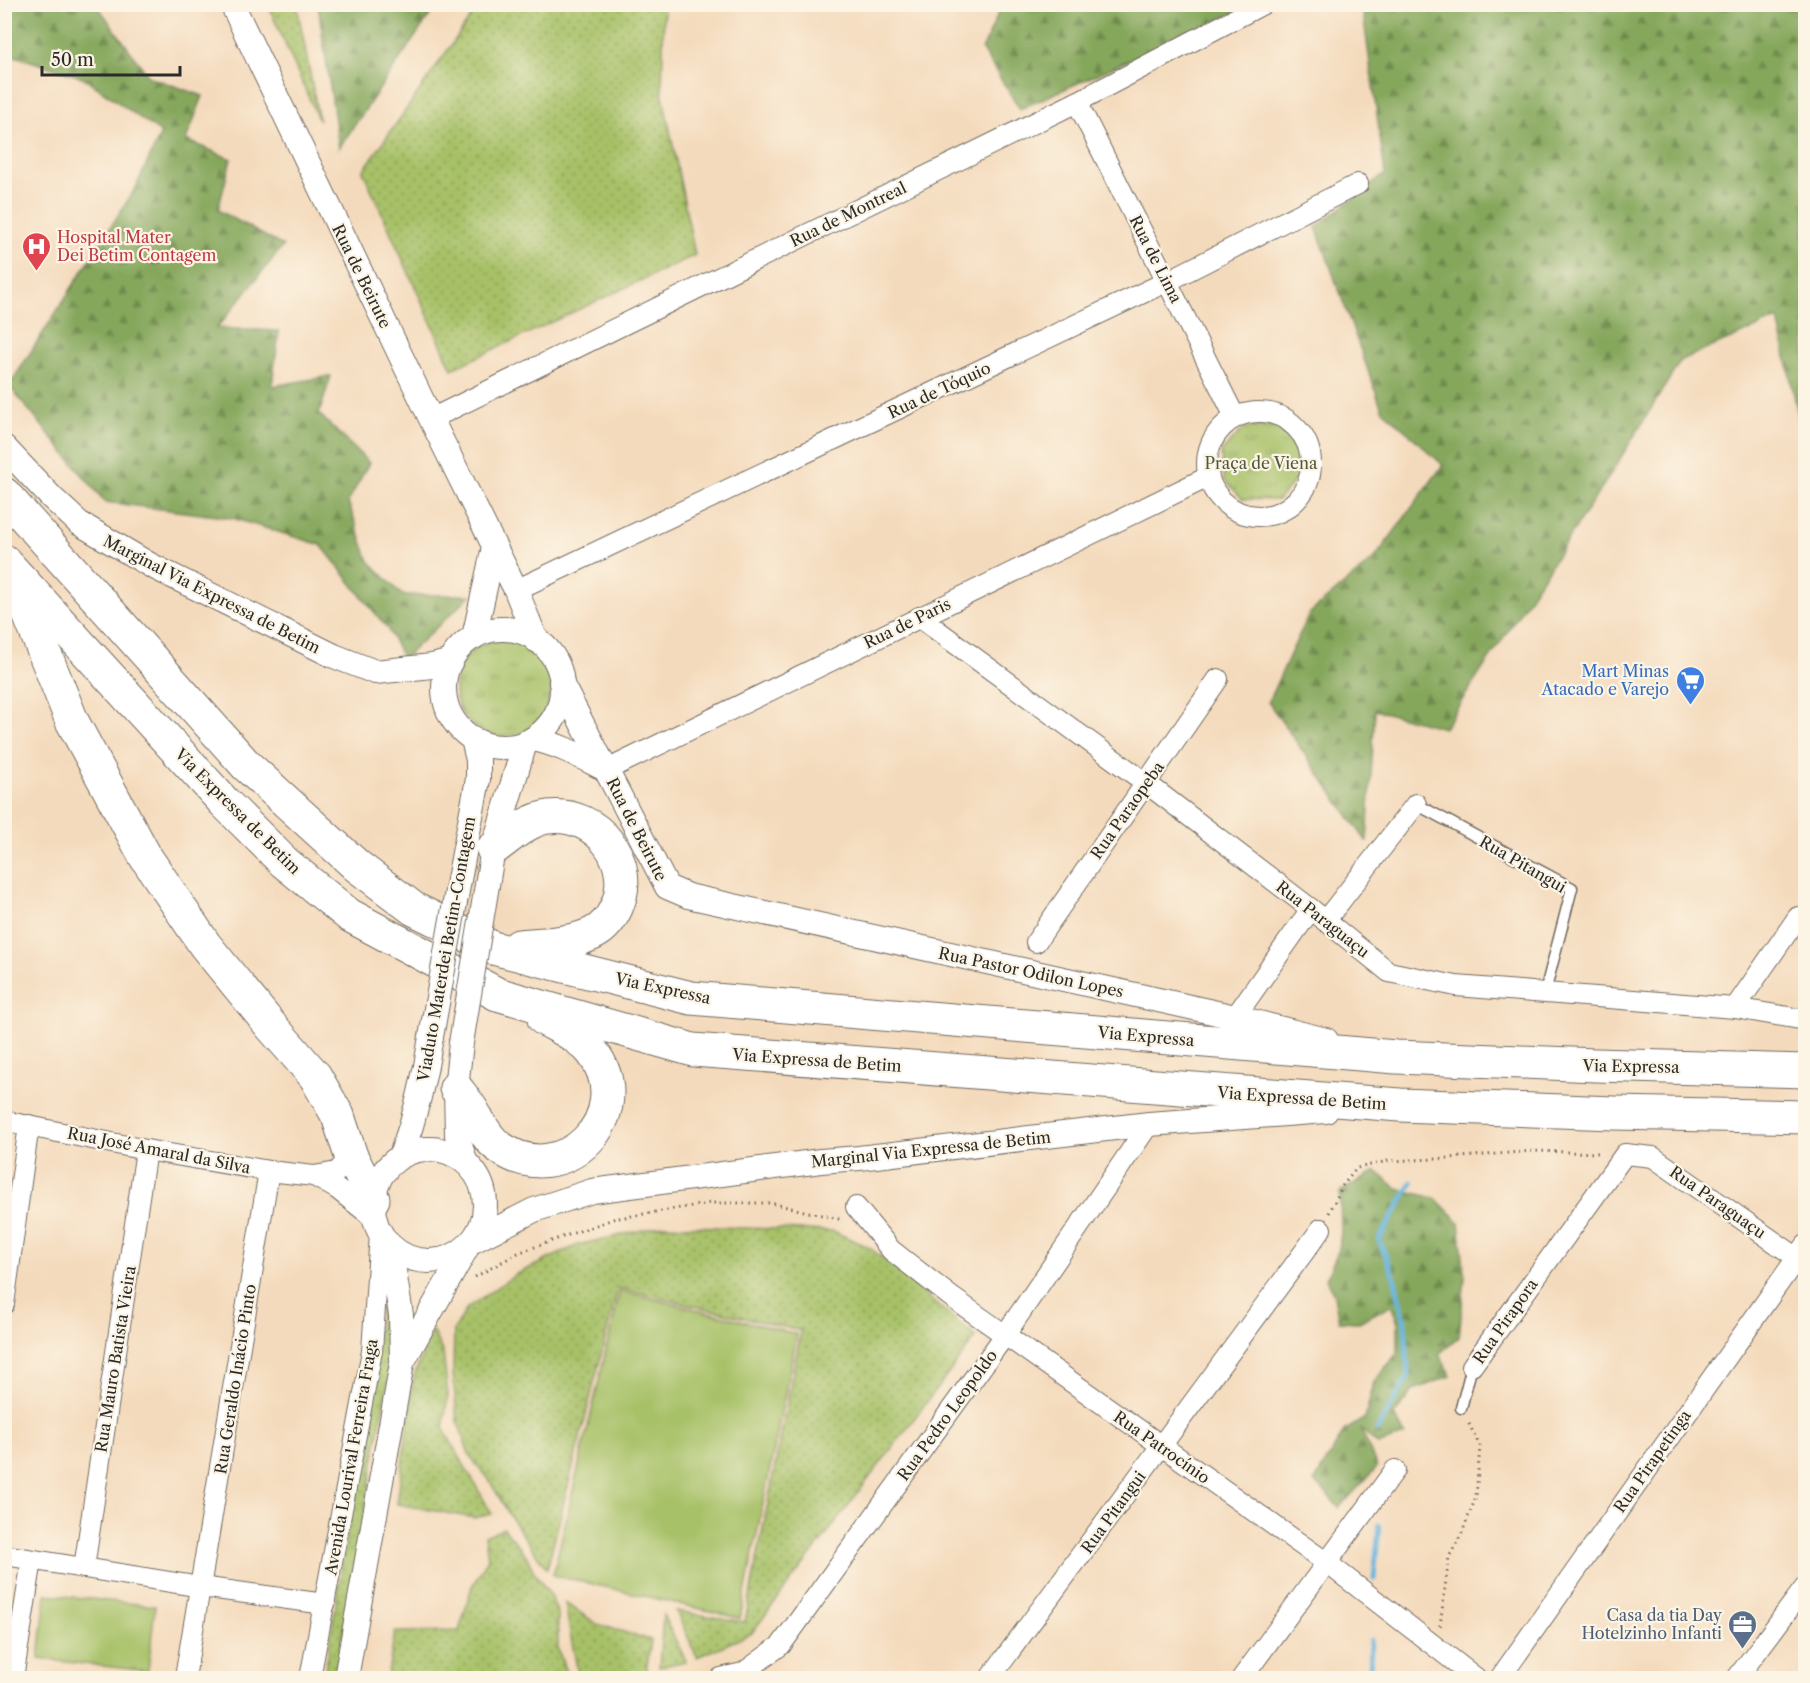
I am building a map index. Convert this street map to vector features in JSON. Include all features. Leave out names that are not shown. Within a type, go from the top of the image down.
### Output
[{"type":"highway","points":[[9,495],[246,765],[357,866],[414,909],[493,948],[568,942],[593,934],[611,919],[620,899],[622,878],[618,857],[606,839],[590,825],[570,818],[548,817],[528,824],[494,849]]},
{"type":"highway","points":[[7,564],[72,721],[145,856],[205,945],[315,1076],[338,1116],[351,1156],[380,1225]]},
{"type":"highway","name":"Via Expressa de Betim","points":[[7,564],[224,802],[284,862],[349,915],[497,994],[693,1050],[1400,1105],[1614,1113],[1806,1116]]},
{"type":"highway","name":"Via Expressa","points":[[493,948],[691,998],[1396,1057],[1806,1071]]},
{"type":"highway","points":[[456,1088],[483,1130],[498,1146],[517,1157],[538,1161],[560,1159],[579,1149],[595,1134],[604,1114],[607,1092],[603,1071],[592,1052],[576,1037],[497,994]]},
{"type":"street","name":"Rua de Beirute","points":[[232,4],[431,419],[516,590],[536,640]]},
{"type":"street","name":"Rua de Montreal","points":[[431,419],[1077,102],[1263,4]]},
{"type":"street","name":"Rua de Lima","points":[[1077,102],[1235,417]]},
{"type":"street","name":"Rua de Tóquio","points":[[516,590],[1168,282],[1358,184]]},
{"type":"street","points":[[1252,412],[1269,412],[1285,418],[1298,429],[1307,444],[1311,460],[1310,478],[1303,494],[1291,506],[1276,514],[1259,517],[1242,514],[1227,506],[1215,493],[1208,477],[1207,460],[1211,442],[1221,428],[1235,417],[1252,412]]},
{"type":"street","name":"Marginal Via Expressa de Betim","points":[[4,447],[79,523],[150,565],[333,656],[375,672],[432,666],[450,661]]},
{"type":"street","name":"Rua de Paris","points":[[607,770],[1208,477]]},
{"type":"street","points":[[474,637],[494,546]]},
{"type":"street","name":"Rua Paraguaçu","points":[[919,617],[1146,783],[1389,972],[1456,986],[1735,1008],[1806,1020]]},
{"type":"street","points":[[505,629],[522,632],[549,651],[558,667],[561,700],[546,729],[529,741],[508,747],[490,746],[462,732],[452,718],[444,693],[445,676],[450,661],[458,650],[474,637],[489,630],[505,629]]},
{"type":"street","name":"Rua Paraopeba","points":[[1036,942],[1218,679]]},
{"type":"street","name":"Rua de Beirute","points":[[561,683],[667,887]]},
{"type":"street","name":"Viaduto Materdei Betim-Contagem","points":[[401,1156],[411,1130],[424,1079],[478,779],[478,760],[473,739]]},
{"type":"street","name":"Rua de Beirute","points":[[529,741],[546,742],[607,770]]},
{"type":"street","name":"Viaduto Materdei Betim-Contagem","points":[[465,1161],[457,1135],[456,1088],[460,1042],[494,849],[529,741]]},
{"type":"street","points":[[1235,1017],[1318,915],[1416,804]]},
{"type":"street","name":"Rua Pastor Odilon Lopes","points":[[667,887],[688,896],[1235,1017],[1396,1057]]},
{"type":"street","points":[[1735,1008],[1798,917]]},
{"type":"street","name":"Marginal Via Expressa de Betim","points":[[470,1245],[534,1210],[592,1191],[821,1161],[1149,1125],[1400,1105]]},
{"type":"street","name":"Rua José Amaral da Silva","points":[[4,1121],[146,1150],[269,1171],[314,1176],[337,1172],[351,1156]]},
{"type":"street","points":[[4,1304],[29,1125]]},
{"type":"street","name":"Rua Pedro Leopoldo","points":[[721,1678],[743,1673],[782,1645],[1005,1335],[1149,1125]]},
{"type":"street","points":[[434,1149],[450,1152],[465,1161],[476,1173],[484,1190],[486,1208],[482,1226],[470,1245],[452,1257],[436,1262],[419,1261],[403,1256],[380,1225],[378,1182],[387,1167],[401,1156],[417,1150],[434,1149]]},
{"type":"street","name":"Rua Mauro Batista Vieira","points":[[84,1568],[146,1150]]},
{"type":"street","name":"Rua Paraguaçu","points":[[1625,1154],[1653,1156],[1802,1255]]},
{"type":"street","name":"Rua Pirapora","points":[[1472,1366],[1625,1154]]},
{"type":"street","name":"Rua Geraldo Inácio Pinto","points":[[185,1678],[269,1171]]},
{"type":"street","name":"Rua José Amaral da Silva","points":[[314,1176],[337,1189],[380,1225]]},
{"type":"street","name":"Rua Patrocínio","points":[[856,1207],[891,1250],[950,1296],[1326,1563],[1476,1678]]},
{"type":"street","name":"Avenida Lourival Ferreira Fraga","points":[[346,1678],[402,1363],[401,1315],[380,1225]]},
{"type":"street","name":"Avenida Lourival Ferreira Fraga","points":[[310,1678],[372,1351],[380,1225]]},
{"type":"street","name":"Rua Pitangui","points":[[990,1678],[1322,1228]]},
{"type":"street","name":"Avenida Lourival Ferreira Fraga","points":[[402,1363],[446,1281],[470,1245]]},
{"type":"street","name":"Rua Pirapetinga","points":[[1500,1678],[1802,1255]]},
{"type":"street","points":[[1242,1678],[1395,1470]]},
{"type":"street","points":[[4,1555],[201,1587],[325,1604]]},
{"type":"street","points":[[13,1678],[32,1560]]},
{"type":"street","points":[[1737,1678],[1806,1586]]},
{"type":"lane","name":"Rua Pitangui","points":[[1416,804],[1572,888],[1545,992]]},
{"type":"lane","name":"Rua Pirapora","points":[[1461,1408],[1472,1366]]},
{"type":"path","points":[[1322,1228],[1343,1185],[1357,1168],[1388,1161],[1533,1151],[1625,1154]]},
{"type":"path","points":[[446,1281],[466,1283],[518,1252],[613,1219],[711,1203],[770,1203],[848,1222],[856,1207]]},
{"type":"path","points":[[1437,1648],[1449,1557],[1462,1533],[1476,1497],[1480,1446],[1461,1408]]},
{"type":"green space","points":[[480,4],[664,5],[662,91],[695,255],[452,369],[363,171]]},
{"type":"green space","points":[[4,5],[97,5],[149,77],[203,96],[186,140],[231,159],[218,210],[283,246],[217,328],[279,331],[272,386],[331,376],[319,414],[369,463],[348,502],[369,561],[402,595],[471,595],[403,659],[387,628],[321,545],[232,518],[105,502],[9,386],[135,189],[161,133],[84,78],[5,53]]},
{"type":"green space","points":[[268,5],[297,5],[319,121]]},
{"type":"green space","points":[[318,5],[437,5],[339,148]]},
{"type":"green space","points":[[1002,5],[1252,5],[1020,109],[982,50]]},
{"type":"green space","points":[[1362,5],[1805,5],[1805,443],[1778,319],[1681,360],[1610,475],[1444,728],[1375,710],[1367,842],[1268,702],[1309,614],[1375,558],[1443,465],[1382,409],[1316,227],[1385,174]]},
{"type":"green space","name":"Praça de Viena","points":[[1272,425],[1290,436],[1299,452],[1302,473],[1278,500],[1243,499],[1224,480],[1221,452],[1244,428]]},
{"type":"green space","points":[[503,640],[521,644],[537,654],[547,670],[551,688],[547,706],[537,722],[521,732],[503,736],[485,732],[469,722],[459,706],[455,688],[459,670],[469,654],[485,644]]},
{"type":"green space","points":[[1376,1171],[1398,1189],[1435,1198],[1459,1222],[1465,1276],[1459,1337],[1439,1354],[1451,1376],[1413,1390],[1394,1415],[1405,1435],[1378,1445],[1361,1429],[1377,1467],[1339,1508],[1315,1481],[1344,1431],[1365,1418],[1374,1382],[1398,1352],[1398,1322],[1391,1305],[1359,1322],[1339,1321],[1334,1296],[1326,1279],[1339,1249],[1340,1192]]},
{"type":"green space","points":[[664,1225],[833,1231],[870,1248],[976,1337],[751,1634],[697,1657],[676,1611],[745,1622],[801,1331],[618,1288],[547,1569],[513,1521],[488,1478],[470,1457],[457,1419],[453,1374],[454,1330],[467,1308],[515,1275],[578,1245]]},
{"type":"green space","points":[[384,1263],[393,1353],[335,1678],[324,1678],[377,1347]]},
{"type":"green space","points":[[620,1291],[797,1334],[740,1618],[553,1575]]},
{"type":"green space","points":[[432,1330],[443,1353],[448,1395],[443,1428],[492,1514],[474,1518],[397,1504],[414,1376]]},
{"type":"green space","points":[[504,1528],[526,1555],[534,1572],[549,1593],[558,1614],[558,1649],[568,1678],[387,1678],[395,1632],[459,1631],[472,1586],[488,1559],[485,1536]]},
{"type":"green space","points":[[46,1594],[155,1606],[148,1671],[39,1659]]},
{"type":"green space","points":[[565,1603],[597,1624],[651,1640],[646,1672],[630,1678],[579,1678]]},
{"type":"green space","points":[[663,1615],[686,1661],[659,1667]]},
{"type":"waterway","points":[[1377,1430],[1408,1377],[1405,1323],[1394,1276],[1379,1240],[1412,1182]]},
{"type":"waterway","points":[[1374,1579],[1379,1525]]},
{"type":"waterway","points":[[1370,1678],[1371,1640]]},
{"type":"place","name":"Hospital Mater Dei Betim Contagem","points":[[36,272]]},
{"type":"place","name":"Mart Minas Atacado e Varejo","points":[[1690,706]]},
{"type":"place","name":"Casa da tia Day Hotelzinho Infanti","points":[[1743,1650]]}]
